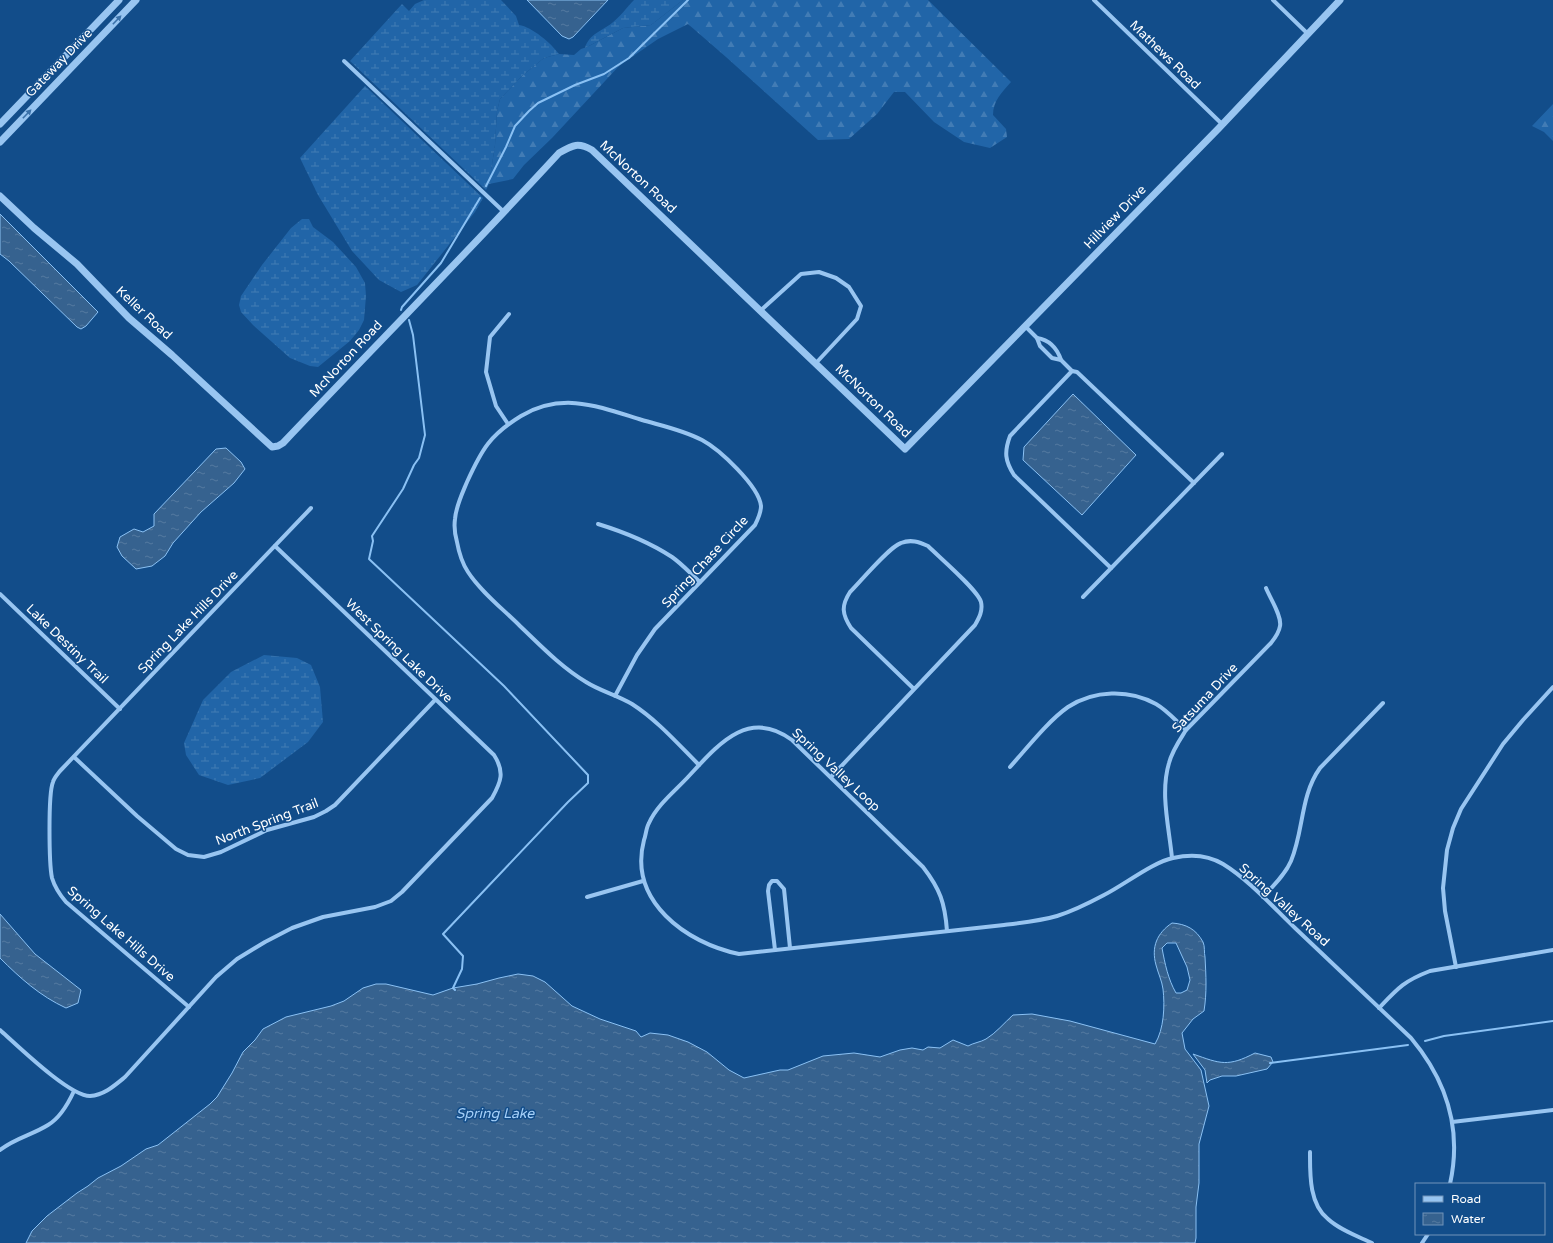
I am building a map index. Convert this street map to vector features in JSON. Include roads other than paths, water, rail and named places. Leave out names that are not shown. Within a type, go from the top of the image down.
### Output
[{"type":"street","name":"Gateway Drive","points":[[0,124],[119,0]]},
{"type":"street","name":"Gateway Drive","points":[[0,142],[136,0]]},
{"type":"street","name":"Mathews Road","points":[[1094,0],[1222,124]]},
{"type":"street","points":[[1273,0],[1308,34]]},
{"type":"street","name":"Hillview Drive","points":[[905,449],[1222,124],[1340,0]]},
{"type":"street","points":[[344,61],[505,212]]},
{"type":"street","name":"McNorton Road","points":[[272,447],[283,443],[505,212],[559,153],[570,146],[578,145],[585,146],[592,150],[905,449]]},
{"type":"street","name":"Keller Road","points":[[0,196],[34,228],[77,264],[129,318],[172,355],[272,447]]},
{"type":"street","points":[[760,311],[801,274],[819,272],[836,278],[849,287],[861,306],[857,319],[816,363]]},
{"type":"street","points":[[508,424],[496,406],[486,372],[490,337],[509,314]]},
{"type":"street","points":[[1025,326],[1037,338],[1040,346],[1052,358],[1061,360]]},
{"type":"street","points":[[1037,338],[1046,340],[1052,345],[1058,352],[1061,360],[1072,371],[1077,372],[1194,483]]},
{"type":"street","points":[[1046,352],[1052,345]]},
{"type":"street","points":[[1072,371],[1010,436],[1006,447],[1007,464],[1014,475],[1112,568]]},
{"type":"street","name":"Spring Chase Circle","points":[[615,696],[637,655],[655,628],[755,525],[759,518],[761,506],[758,495],[752,484],[717,450],[704,441],[686,433],[587,404],[554,404],[530,411],[508,424],[490,440],[477,459],[458,502],[454,520],[460,556],[467,572],[479,586],[557,662],[586,682],[631,704],[647,715],[699,765]]},
{"type":"street","points":[[1083,597],[1222,454]]},
{"type":"street","name":"Spring Lake Hills Drive","points":[[189,1007],[66,902],[57,891],[52,879],[50,865],[50,795],[53,782],[60,771],[311,508]]},
{"type":"street","points":[[598,524],[652,545],[673,558],[700,582]]},
{"type":"street","points":[[831,777],[975,626],[981,614],[981,602],[975,591],[928,546],[919,542],[910,541],[901,543],[892,548],[850,592],[845,600],[844,609],[845,619],[851,628],[914,689]]},
{"type":"street","name":"West Spring Lake Drive","points":[[189,1007],[216,977],[238,959],[265,942],[292,928],[323,917],[375,907],[391,901],[402,892],[492,798],[499,786],[501,775],[500,764],[494,755],[275,546]]},
{"type":"street","name":"Satsuma Drive","points":[[1172,858],[1165,793],[1169,764],[1173,753],[1186,730],[1271,643],[1277,634],[1280,626],[1279,618],[1266,588]]},
{"type":"street","name":"Lake Destiny Trail","points":[[0,594],[120,709]]},
{"type":"street","points":[[1456,967],[1445,911],[1443,888],[1447,850],[1453,828],[1461,809],[1503,744],[1553,688]]},
{"type":"street","points":[[1010,766],[1054,719],[1068,708],[1082,700],[1112,693],[1126,694],[1142,698],[1156,704],[1186,730]]},
{"type":"street","name":"North Spring Trail","points":[[74,757],[137,816],[176,849],[188,855],[204,857],[221,852],[267,830],[314,817],[326,811],[335,804],[435,700]]},
{"type":"street","points":[[1263,897],[1282,876],[1291,861],[1312,779],[1320,768],[1383,704]]},
{"type":"street","name":"Spring Valley Loop","points":[[748,728],[775,729],[788,737],[831,777],[923,867],[934,881],[943,898],[947,931],[739,954],[708,944],[678,926],[665,915],[653,900],[644,881],[640,865],[642,847],[649,823],[660,807],[699,765],[718,745],[733,734],[748,728]]},
{"type":"street","name":"Spring Valley Road","points":[[947,931],[1004,925],[1058,916],[1104,895],[1158,864],[1172,858],[1197,856],[1208,858],[1222,864],[1234,872],[1263,897],[1412,1038],[1425,1055],[1447,1100],[1452,1122],[1455,1145],[1450,1183]]},
{"type":"street","points":[[587,897],[644,881]]},
{"type":"street","points":[[775,950],[768,890],[772,881],[777,881],[784,889],[790,948]]},
{"type":"street","points":[[1379,1008],[1411,978],[1430,971],[1553,950]]},
{"type":"street","points":[[0,1030],[74,1091],[88,1096],[101,1094],[110,1090],[189,1007]]},
{"type":"street","points":[[0,1150],[23,1136],[48,1125],[68,1104],[74,1091]]},
{"type":"street","points":[[1452,1122],[1553,1110]]},
{"type":"street","points":[[1310,1152],[1310,1178],[1319,1209],[1327,1219],[1338,1227],[1372,1243]]},
{"type":"water","points":[[527,0],[608,0],[573,37],[569,39],[562,36]]},
{"type":"water","points":[[0,214],[98,312],[86,326],[81,329],[77,327],[0,254]]},
{"type":"water","points":[[1073,394],[1136,455],[1082,515],[1023,460],[1024,447]]},
{"type":"water","points":[[226,448],[241,462],[245,469],[234,483],[201,512],[173,543],[165,556],[152,566],[136,569],[122,556],[117,547],[120,537],[134,529],[143,532],[154,526],[154,514],[216,449]]},
{"type":"water","points":[[0,914],[35,954],[81,990],[78,1003],[66,1008],[48,998],[15,973],[0,958]]},
{"type":"water","name":"Spring Lake","points":[[1172,923],[1190,928],[1200,937],[1204,947],[1206,997],[1204,1011],[1193,1019],[1182,1033],[1185,1049],[1201,1070],[1209,1106],[1199,1144],[1199,1183],[1196,1207],[1195,1243],[26,1243],[32,1231],[47,1216],[77,1193],[98,1178],[121,1166],[146,1149],[158,1145],[210,1104],[217,1097],[243,1052],[263,1029],[286,1017],[331,1006],[344,1001],[363,988],[376,984],[386,984],[433,995],[453,988],[518,974],[533,976],[545,982],[572,1006],[600,1019],[636,1031],[641,1037],[650,1033],[668,1035],[688,1042],[707,1052],[729,1070],[744,1078],[780,1070],[788,1070],[823,1056],[854,1053],[880,1057],[900,1050],[912,1048],[923,1050],[928,1047],[940,1048],[953,1040],[968,1046],[990,1037],[1013,1015],[1032,1014],[1070,1021],[1155,1044],[1162,1024],[1164,996],[1154,952],[1156,941],[1162,931]],"holes":[[[1167,943],[1176,943],[1187,967],[1190,980],[1187,990],[1181,993],[1176,993],[1171,982],[1162,948]]]},
{"type":"water","points":[[1255,1053],[1271,1057],[1273,1062],[1267,1069],[1236,1076],[1222,1076],[1210,1080],[1207,1083],[1205,1070],[1193,1054],[1218,1062],[1231,1062]]},
{"type":"waterway","points":[[486,186],[515,126],[529,111],[538,103],[575,85],[604,74],[629,58],[688,0]]},
{"type":"waterway","points":[[401,310],[441,263],[480,198]]},
{"type":"waterway","points":[[409,320],[413,335],[425,435],[419,458],[414,465],[403,489],[372,536],[373,541],[369,559],[504,686],[588,775],[588,783],[568,802],[443,934],[463,956],[462,969],[453,988],[455,990]]},
{"type":"waterway","points":[[1425,1041],[1444,1036],[1553,1021]]},
{"type":"waterway","points":[[1270,1063],[1408,1045]]}]
